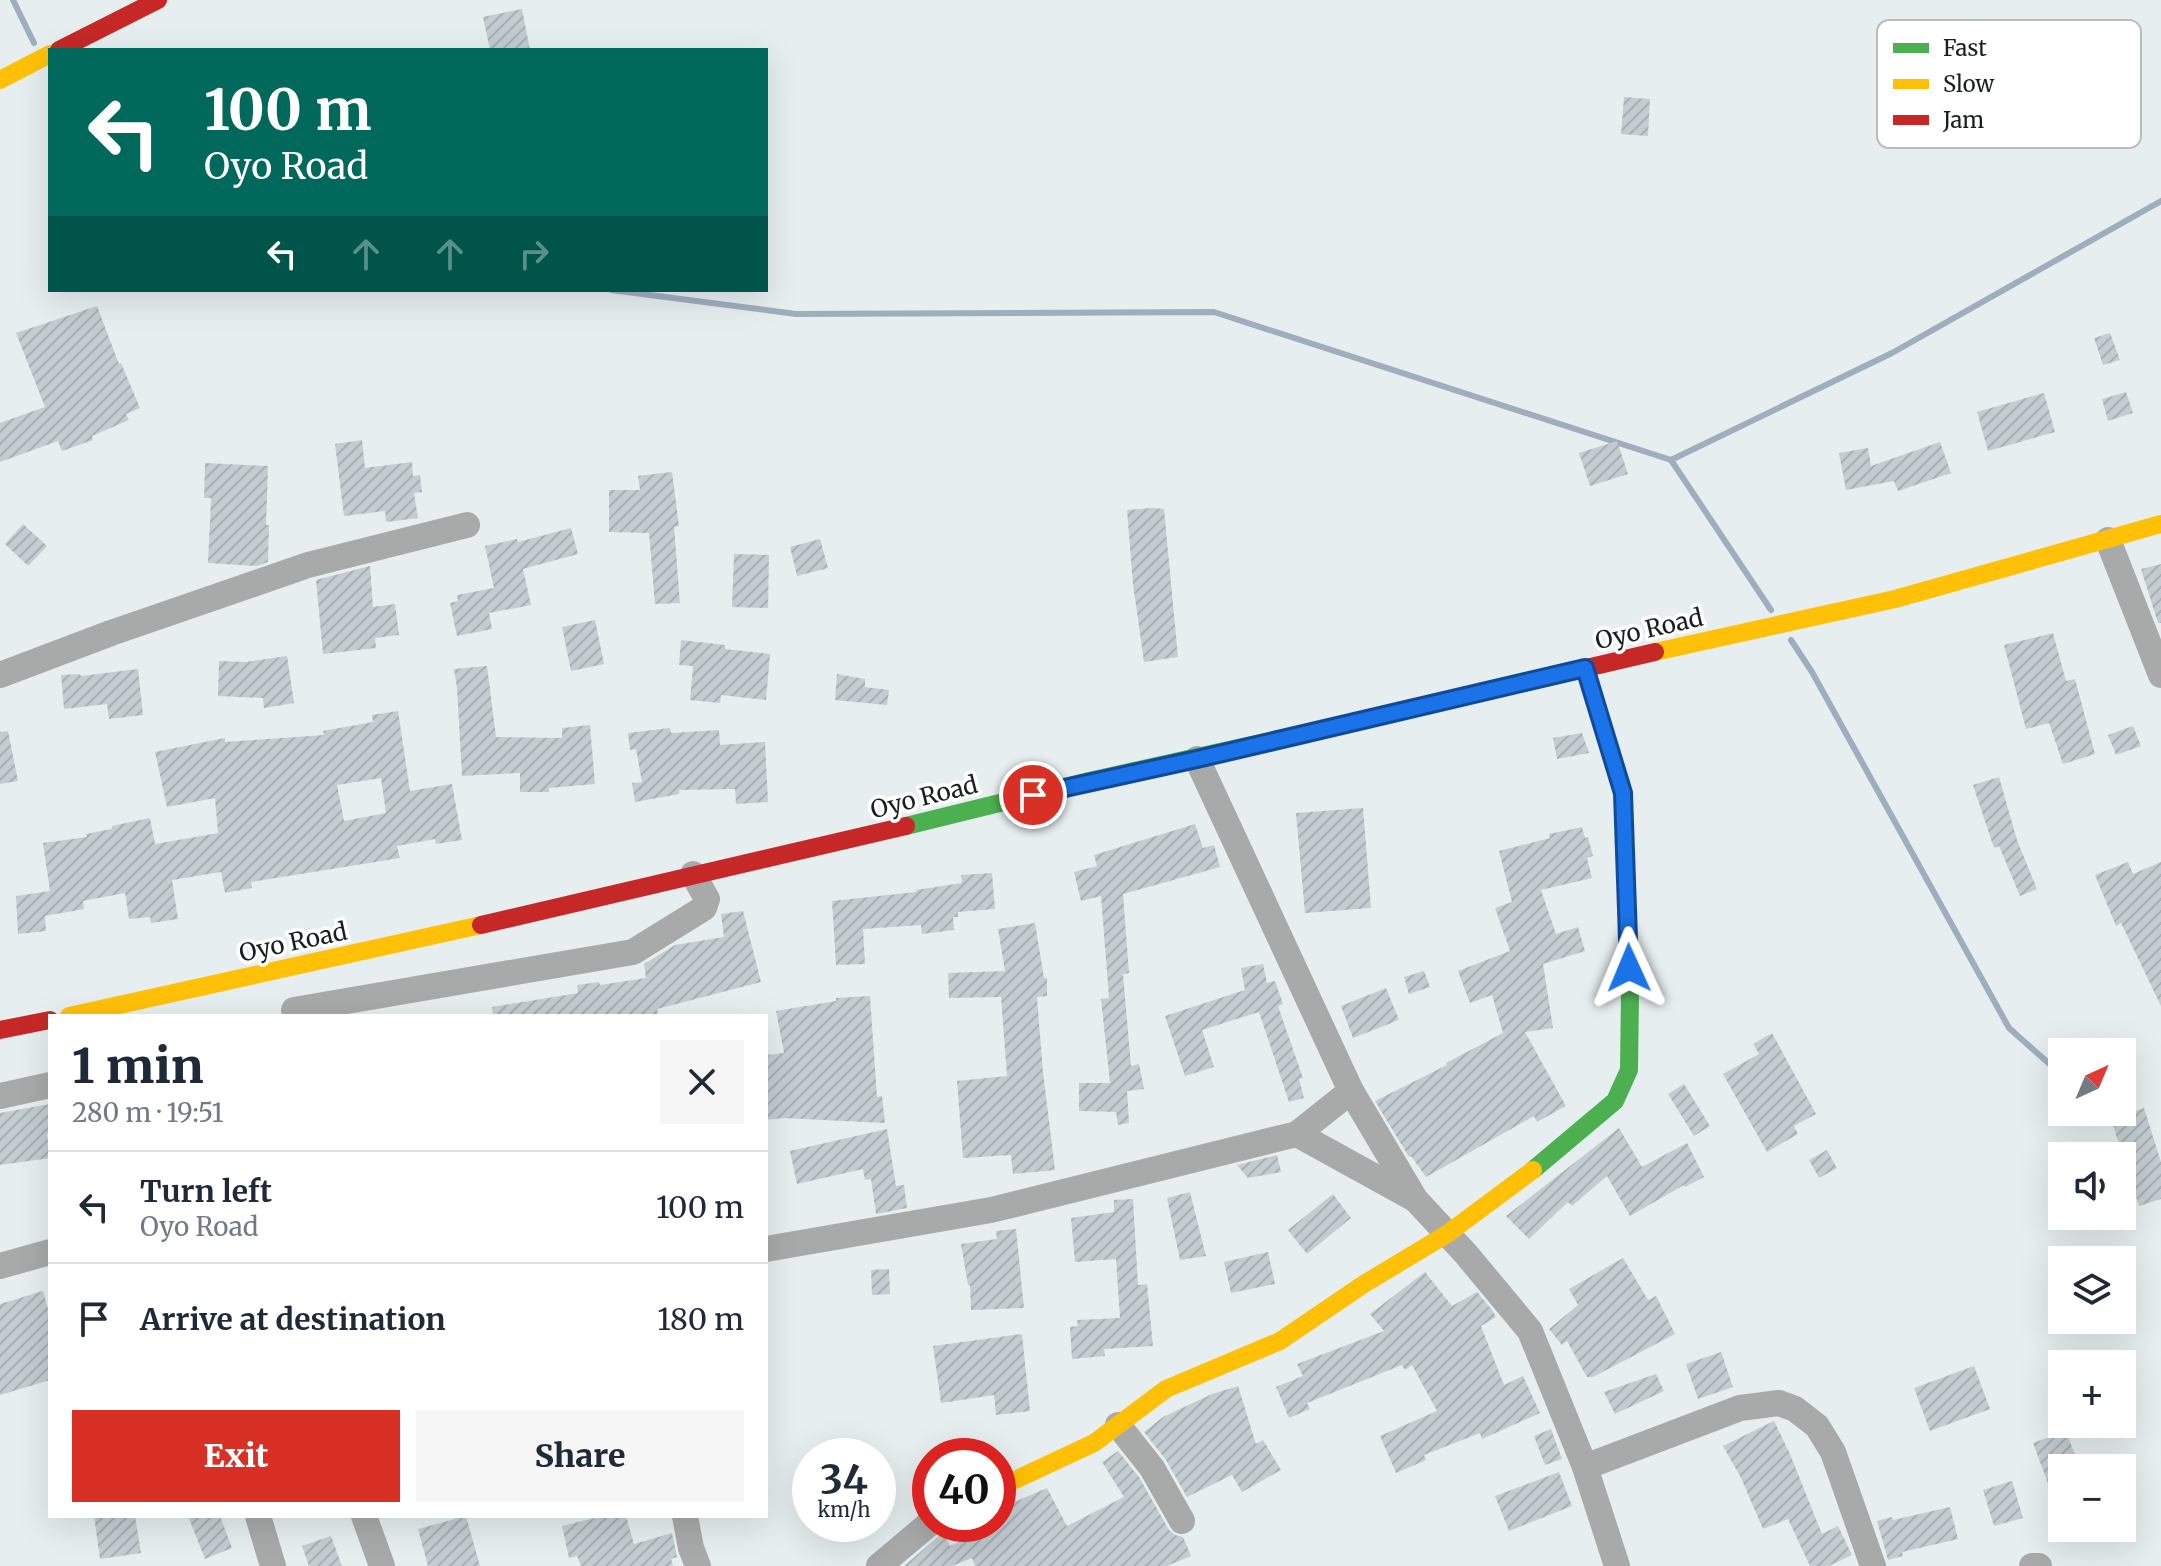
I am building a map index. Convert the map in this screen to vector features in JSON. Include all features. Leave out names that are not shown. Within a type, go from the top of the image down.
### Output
[{"type":"main road","points":[[63,48],[158,0]]},
{"type":"main road","points":[[0,80],[48,55]]},
{"type":"main road","name":"Oyo Road","points":[[89,1014],[159,1007],[416,940],[693,874],[1895,599],[2161,524]]},
{"type":"main road","points":[[1016,1480],[1094,1443],[1166,1389],[1280,1341],[1364,1284],[1447,1234],[1560,1149],[1615,1101],[1629,1070],[1623,793],[1585,668]]},
{"type":"main road","points":[[0,1030],[48,1020]]},
{"type":"street","points":[[0,675],[308,565],[467,525]]},
{"type":"street","points":[[2108,540],[2161,675]]},
{"type":"street","points":[[1197,759],[1351,1091],[1415,1199],[1530,1331],[1585,1467],[1617,1566]]},
{"type":"street","points":[[294,1010],[633,952],[704,908],[707,899],[693,874]]},
{"type":"street","points":[[0,1096],[48,1085]]},
{"type":"street","points":[[768,1249],[991,1210],[1297,1134],[1351,1091]]},
{"type":"street","points":[[1297,1134],[1415,1199]]},
{"type":"street","points":[[0,1266],[48,1253]]},
{"type":"street","points":[[1585,1467],[1740,1408],[1779,1403],[1795,1409],[1817,1426],[1833,1452],[1873,1566]]},
{"type":"street","points":[[1118,1425],[1152,1468],[1182,1521]]},
{"type":"street","points":[[259,1518],[273,1566]]},
{"type":"street","points":[[365,1518],[382,1566]]},
{"type":"street","points":[[685,1518],[698,1566]]},
{"type":"street","points":[[879,1566],[912,1538]]},
{"type":"street","points":[[2032,1566],[2039,1566]]},
{"type":"building","points":[[522,9],[530,48],[490,48],[483,17]]},
{"type":"building","points":[[1624,97],[1650,99],[1648,136],[1621,134]]},
{"type":"building","points":[[97,306],[140,408],[126,414],[129,420],[92,436],[93,440],[62,451],[58,441],[0,462],[0,423],[45,407],[16,333]]},
{"type":"building","points":[[2110,333],[2120,360],[2103,365],[2094,338]]},
{"type":"building","points":[[2126,392],[2133,413],[2108,421],[2102,399]]},
{"type":"building","points":[[2044,393],[2055,432],[1988,451],[1977,412]]},
{"type":"building","points":[[362,440],[365,468],[412,462],[413,476],[420,475],[422,492],[414,493],[418,518],[386,522],[385,511],[344,516],[335,444]]},
{"type":"building","points":[[1617,441],[1628,474],[1590,486],[1579,453]]},
{"type":"building","points":[[1940,442],[1951,473],[1898,491],[1894,481],[1846,490],[1839,453],[1868,448],[1871,466]]},
{"type":"building","points":[[205,463],[268,466],[268,562],[257,566],[208,563],[211,498],[204,498]]},
{"type":"building","points":[[672,472],[679,526],[674,527],[680,603],[655,604],[649,533],[609,532],[609,490],[640,490],[638,476]]},
{"type":"building","points":[[1164,509],[1178,657],[1144,662],[1127,510]]},
{"type":"building","points":[[23,524],[47,546],[28,566],[5,544]]},
{"type":"building","points":[[571,528],[578,554],[523,569],[531,605],[489,613],[492,629],[457,636],[450,603],[458,601],[457,595],[494,588],[485,546],[517,539],[518,542]]},
{"type":"building","points":[[820,539],[828,568],[797,576],[790,547]]},
{"type":"building","points":[[734,554],[769,555],[768,608],[732,607]]},
{"type":"building","points":[[2161,564],[2161,623],[2158,623],[2141,569]]},
{"type":"building","points":[[370,566],[373,607],[395,604],[399,635],[375,638],[376,648],[323,654],[316,580]]},
{"type":"building","points":[[595,620],[604,664],[571,671],[562,627]]},
{"type":"building","points":[[2053,633],[2066,681],[2075,679],[2095,754],[2063,764],[2049,723],[2026,729],[2004,645]]},
{"type":"building","points":[[681,640],[770,654],[766,700],[721,695],[720,703],[690,700],[693,666],[679,665]]},
{"type":"building","points":[[287,656],[294,703],[264,708],[263,698],[218,696],[219,661],[245,662]]},
{"type":"building","points":[[487,666],[496,737],[562,738],[562,728],[590,725],[595,784],[549,788],[549,792],[520,792],[520,773],[462,776],[454,669]]},
{"type":"building","points":[[138,669],[143,715],[109,719],[107,704],[64,709],[61,675],[81,676]]},
{"type":"building","points":[[837,674],[865,679],[865,687],[889,690],[887,705],[835,700]]},
{"type":"building","points":[[398,711],[410,791],[452,784],[462,840],[436,844],[435,839],[397,846],[400,858],[251,882],[252,888],[225,893],[221,872],[172,880],[178,919],[151,923],[150,917],[129,919],[125,893],[83,901],[84,909],[45,916],[46,931],[18,934],[16,896],[50,891],[43,843],[87,837],[86,834],[112,829],[112,826],[150,818],[155,844],[218,833],[215,798],[167,807],[155,752],[225,738],[225,742],[324,735],[323,731],[373,722],[372,715]],"holes":[[[381,778],[386,813],[344,821],[337,785]]]},
{"type":"building","points":[[2133,726],[2141,746],[2116,755],[2108,735]]},
{"type":"building","points":[[670,728],[671,733],[719,730],[720,745],[765,742],[768,802],[736,804],[735,789],[679,790],[679,794],[635,802],[632,783],[642,782],[636,749],[630,750],[628,733]]},
{"type":"building","points":[[8,731],[18,781],[0,784],[0,732]]},
{"type":"building","points":[[1582,733],[1589,753],[1557,759],[1553,738]]},
{"type":"building","points":[[1999,777],[2017,840],[2037,889],[2020,896],[1999,846],[1994,848],[1973,785]]},
{"type":"building","points":[[1363,808],[1371,908],[1305,913],[1296,813]]},
{"type":"building","points":[[1195,824],[1203,848],[1214,845],[1220,867],[1123,894],[1129,973],[1123,974],[1131,1066],[1139,1064],[1144,1089],[1127,1091],[1129,1123],[1118,1125],[1116,1112],[1079,1111],[1079,1083],[1110,1083],[1101,999],[1109,998],[1101,896],[1081,901],[1074,872],[1097,866],[1094,855]]},
{"type":"building","points":[[1582,827],[1593,856],[1587,858],[1592,878],[1541,890],[1556,934],[1578,927],[1585,951],[1543,964],[1553,1028],[1525,1032],[1566,1106],[1537,1122],[1534,1116],[1426,1177],[1409,1157],[1375,1101],[1503,1033],[1492,995],[1470,1003],[1458,971],[1510,951],[1495,908],[1512,902],[1499,851],[1550,838],[1549,834]]},
{"type":"building","points":[[2128,862],[2133,874],[2161,862],[2161,1006],[2121,923],[2116,926],[2095,875]]},
{"type":"building","points":[[992,873],[995,909],[958,912],[958,917],[953,917],[954,930],[922,934],[921,925],[863,929],[865,964],[836,965],[832,901],[916,892],[962,883],[961,875]]},
{"type":"building","points":[[743,911],[761,982],[657,1009],[658,1014],[493,1014],[492,1007],[578,993],[577,985],[646,978],[644,964],[675,945],[724,937],[721,914]]},
{"type":"building","points":[[1035,923],[1044,978],[1047,978],[1047,996],[1037,997],[1055,1170],[1013,1174],[1011,1155],[963,1158],[957,1081],[1007,1076],[1001,997],[949,998],[948,973],[1005,971],[998,929]]},
{"type":"building","points":[[1263,964],[1267,983],[1275,981],[1283,1004],[1278,1006],[1303,1078],[1299,1079],[1304,1098],[1289,1102],[1259,1012],[1202,1030],[1214,1067],[1185,1076],[1165,1016],[1245,990],[1241,968]]},
{"type":"building","points":[[1424,971],[1430,987],[1409,994],[1404,977]]},
{"type":"building","points":[[1386,988],[1399,1020],[1353,1038],[1341,1006]]},
{"type":"building","points":[[870,996],[877,1097],[882,1096],[885,1123],[768,1120],[768,1055],[784,1053],[776,1011],[836,1001],[836,998]]},
{"type":"building","points":[[1772,1033],[1816,1114],[1794,1126],[1798,1134],[1767,1152],[1723,1074],[1759,1054],[1753,1044]]},
{"type":"building","points":[[1684,1084],[1710,1126],[1694,1136],[1668,1094]]},
{"type":"building","points":[[48,1104],[48,1158],[0,1165],[0,1113]]},
{"type":"building","points":[[2144,1108],[2161,1162],[2161,1199],[2139,1206],[2136,1197],[2136,1142],[2118,1142],[2113,1126],[2136,1126],[2136,1111]]},
{"type":"building","points":[[1619,1128],[1642,1167],[1687,1143],[1704,1177],[1630,1216],[1607,1176],[1572,1206],[1568,1202],[1529,1239],[1506,1216]]},
{"type":"building","points":[[887,1129],[896,1186],[904,1185],[907,1208],[876,1214],[871,1179],[865,1180],[863,1169],[797,1184],[790,1151]]},
{"type":"building","points":[[1827,1150],[1837,1168],[1819,1178],[1809,1160]]},
{"type":"building","points":[[1277,1155],[1281,1172],[1248,1178],[1237,1165]]},
{"type":"building","points":[[1190,1192],[1206,1256],[1180,1260],[1167,1198]]},
{"type":"building","points":[[1333,1194],[1351,1218],[1307,1254],[1288,1230]]},
{"type":"building","points":[[1133,1199],[1138,1285],[1147,1284],[1153,1346],[1104,1349],[1105,1356],[1072,1359],[1070,1327],[1078,1326],[1077,1320],[1120,1318],[1116,1259],[1075,1262],[1071,1218],[1114,1212],[1114,1200]]},
{"type":"building","points":[[1016,1229],[1024,1308],[971,1310],[970,1285],[961,1244],[997,1239],[996,1231]]},
{"type":"building","points":[[1268,1252],[1275,1284],[1231,1293],[1224,1262]]},
{"type":"building","points":[[1623,1258],[1648,1300],[1656,1296],[1675,1334],[1593,1377],[1587,1377],[1567,1341],[1562,1345],[1549,1329],[1578,1305],[1569,1289]]},
{"type":"building","points":[[889,1269],[890,1294],[872,1295],[871,1270]]},
{"type":"building","points":[[1425,1272],[1452,1306],[1477,1292],[1492,1310],[1496,1317],[1481,1326],[1504,1385],[1523,1376],[1540,1413],[1482,1439],[1480,1433],[1424,1455],[1426,1460],[1396,1473],[1380,1436],[1437,1411],[1412,1365],[1405,1370],[1402,1365],[1307,1403],[1310,1409],[1289,1418],[1276,1387],[1303,1376],[1297,1364],[1384,1331],[1370,1314]]},
{"type":"building","points":[[43,1291],[48,1309],[48,1381],[0,1395],[0,1304]]},
{"type":"building","points":[[1022,1334],[1030,1411],[996,1415],[994,1395],[941,1403],[933,1346]]},
{"type":"building","points":[[1721,1352],[1733,1387],[1698,1399],[1686,1364]]},
{"type":"building","points":[[1974,1366],[1990,1409],[1930,1431],[1914,1388]]},
{"type":"building","points":[[1656,1374],[1664,1391],[1615,1414],[1604,1392]]},
{"type":"building","points":[[1238,1386],[1256,1444],[1263,1440],[1281,1470],[1242,1492],[1232,1475],[1187,1497],[1166,1460],[1144,1432],[1163,1417],[1212,1394]]},
{"type":"building","points":[[1774,1421],[1822,1534],[1838,1526],[1852,1555],[1829,1566],[1810,1566],[1788,1519],[1763,1529],[1723,1446]]},
{"type":"building","points":[[1551,1429],[1562,1459],[1545,1465],[1534,1436]]},
{"type":"building","points":[[2048,1438],[2069,1438],[2075,1454],[2048,1454],[2048,1484],[2033,1443]]},
{"type":"building","points":[[1118,1451],[1139,1477],[1169,1530],[1183,1537],[1191,1556],[1167,1566],[975,1566],[972,1558],[952,1566],[904,1566],[932,1542],[948,1542],[950,1546],[959,1542],[1016,1542],[1016,1501],[1047,1488],[1067,1526],[1124,1497],[1102,1462]]},
{"type":"building","points":[[1559,1472],[1572,1506],[1509,1531],[1495,1496]]},
{"type":"building","points":[[2012,1481],[2023,1518],[1994,1526],[1983,1490]]},
{"type":"building","points":[[1950,1507],[1958,1539],[1902,1552],[1903,1556],[1888,1560],[1877,1521]]},
{"type":"building","points":[[94,1518],[135,1518],[141,1553],[100,1559]]},
{"type":"building","points":[[189,1518],[221,1518],[232,1548],[205,1559]]},
{"type":"building","points":[[467,1518],[480,1566],[428,1566],[418,1529]]},
{"type":"building","points":[[595,1518],[627,1518],[634,1544],[672,1533],[677,1557],[671,1559],[673,1566],[581,1566],[577,1556],[569,1558],[562,1526]]},
{"type":"building","points":[[331,1536],[342,1566],[309,1566],[302,1546]]},
{"type":"waterway","points":[[13,0],[34,43]]},
{"type":"waterway","points":[[626,292],[796,314],[1214,312],[1671,460],[1892,353],[2161,201]]},
{"type":"waterway","points":[[1671,460],[1771,610]]},
{"type":"waterway","points":[[1791,640],[1812,672],[2009,1028],[2048,1063]]},
{"type":"traffic: fast","points":[[1533,1170],[1615,1101],[1629,1070],[1630,994],[1623,793],[1585,668]]},
{"type":"traffic: fast","points":[[906,826],[1089,781],[1329,728]]},
{"type":"traffic: slow","points":[[0,80],[48,55]]},
{"type":"traffic: slow","points":[[1655,652],[1895,599],[2161,524]]},
{"type":"traffic: slow","points":[[78,1014],[481,925]]},
{"type":"traffic: slow","points":[[1016,1480],[1094,1443],[1166,1389],[1280,1341],[1364,1284],[1447,1234],[1533,1170]]},
{"type":"traffic: jam","points":[[63,48],[158,0]]},
{"type":"traffic: jam","points":[[1329,728],[1655,652]]},
{"type":"traffic: jam","points":[[481,925],[906,826]]},
{"type":"traffic: jam","points":[[0,1030],[48,1020]]},
{"type":"route","points":[[1033,795],[1585,668],[1623,793],[1629,968]]}]
